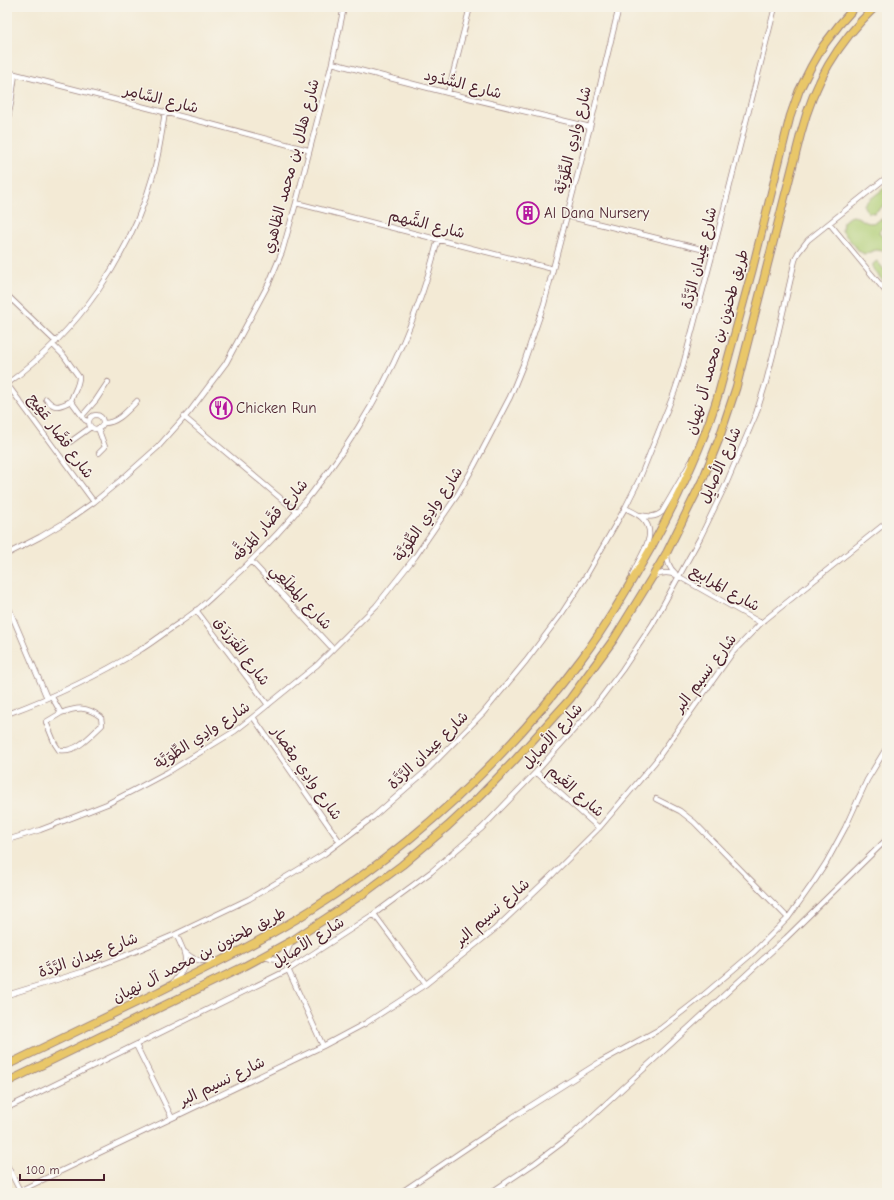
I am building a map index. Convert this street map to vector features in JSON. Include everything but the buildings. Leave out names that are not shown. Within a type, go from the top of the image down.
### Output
[{"type":"main road","name":"طريق طحنون بن محمد آل نهيان","points":[[7,1065],[225,959],[264,938],[349,886],[391,855],[468,788],[537,715],[583,657],[631,584],[667,518],[697,454],[719,392],[790,118],[799,91],[823,46],[855,7]]},
{"type":"main road","name":"طريق طحنون بن محمد آل نهيان","points":[[7,1082],[214,982],[293,940],[363,894],[448,826],[479,797],[570,699],[614,638],[651,580],[667,552],[703,479],[719,439],[736,388],[809,106],[836,51],[851,32],[875,7]]},
{"type":"street","name":"شارع هلال بن محمد الظاهري","points":[[7,554],[67,521],[94,502],[158,447],[201,398],[226,363],[266,289],[282,252],[332,63],[344,7]]},
{"type":"street","points":[[448,93],[470,7]]},
{"type":"street","name":"شارع وادِي الطِّوَيَّة","points":[[7,840],[40,830],[107,804],[168,772],[235,731],[317,665],[333,650],[376,606],[415,557],[458,494],[474,466],[510,397],[523,365],[544,304],[590,127],[619,7]]},
{"type":"street","name":"شارع عِيدان الرَّدَّة","points":[[7,995],[82,972],[134,952],[176,934],[249,899],[296,872],[374,817],[426,771],[483,713],[507,686],[562,613],[586,576],[625,508],[642,473],[674,393],[682,369],[713,252],[775,7]]},
{"type":"street","name":"شارع السُّدُود","points":[[332,63],[590,127]]},
{"type":"street","name":"شارع السَّامِر","points":[[7,72],[308,150]]},
{"type":"street","points":[[7,122],[15,74]]},
{"type":"street","points":[[7,384],[54,344],[75,321],[116,263],[135,225],[154,172],[165,112]]},
{"type":"street","name":"شارع الأصايِل","points":[[7,1108],[136,1046],[288,970],[374,914],[431,872],[482,828],[536,772],[594,707],[622,670],[652,625],[677,575],[700,538],[726,484],[756,414],[766,382],[794,264],[798,253],[808,240],[830,224],[887,177]]},
{"type":"street","name":"شارع الشَّهم","points":[[296,203],[553,269]]},
{"type":"street","points":[[567,216],[713,252]]},
{"type":"street","points":[[830,224],[887,293]]},
{"type":"street","name":"شارع قصَّار المَرَقَّه","points":[[7,714],[50,698],[92,677],[140,650],[196,610],[252,561],[297,512],[353,436],[383,384],[404,341],[415,313],[432,263],[438,239]]},
{"type":"street","points":[[7,295],[54,344],[79,377],[78,385],[71,398],[71,401]]},
{"type":"street","points":[[82,416],[96,400],[108,382]]},
{"type":"street","name":"شارع قصَّار عَفِيج","points":[[7,384],[94,502]]},
{"type":"street","points":[[46,399],[54,406],[60,406],[71,401]]},
{"type":"street","points":[[71,401],[93,428],[98,428],[104,423],[109,423],[115,420],[137,401]]},
{"type":"street","points":[[70,442],[90,424],[91,417],[94,415],[101,417],[104,423]]},
{"type":"street","points":[[184,417],[297,512]]},
{"type":"street","points":[[98,428],[105,447],[100,453]]},
{"type":"street","points":[[625,508],[639,515],[650,517],[662,512],[689,463],[697,454]]},
{"type":"street","points":[[631,584],[633,571],[649,535],[646,523],[639,515]]},
{"type":"street","name":"شارع نسيم البر","points":[[17,1192],[323,1046],[366,1023],[426,984],[495,929],[600,828],[655,762],[733,652],[761,623],[887,522]]},
{"type":"street","name":"شارع المَرابِيع","points":[[667,552],[668,562],[672,571],[677,575],[761,623]]},
{"type":"street","name":"شارع المِطلَعِي","points":[[252,561],[333,650]]},
{"type":"street","name":"شارع المَرابِيع","points":[[651,580],[654,576],[667,572],[677,575]]},
{"type":"street","points":[[7,604],[50,698],[61,713]]},
{"type":"street","name":"شارع الفَرَزدَق","points":[[196,610],[268,705]]},
{"type":"street","points":[[75,708],[91,710],[101,717],[102,725],[84,742],[66,751],[58,750],[46,722],[61,713],[75,708]]},
{"type":"street","name":"شارع وادِي مِقصار","points":[[254,717],[340,842]]},
{"type":"street","points":[[400,1193],[513,1117],[611,1055],[668,1023],[754,952],[788,918],[804,897],[826,863],[845,828],[867,780],[887,747]]},
{"type":"street","name":"شارع الغَيم","points":[[536,772],[600,828]]},
{"type":"street","points":[[656,799],[680,811],[694,822],[788,918]]},
{"type":"street","points":[[490,1193],[535,1163],[571,1136],[786,938],[887,839]]},
{"type":"street","points":[[374,914],[426,984]]},
{"type":"street","points":[[176,934],[185,952],[192,958],[201,961],[225,959]]},
{"type":"street","points":[[293,940],[287,952],[286,965],[323,1046]]},
{"type":"street","points":[[170,986],[182,972],[184,967],[185,952]]},
{"type":"street","points":[[263,956],[276,959],[286,965]]},
{"type":"street","points":[[136,1046],[172,1118]]},
{"type":"street","points":[[7,1165],[17,1192]]},
{"type":"green space","points":[[887,186],[887,203],[874,213],[868,212],[864,207],[864,204]]},
{"type":"green space","points":[[852,216],[868,223],[876,222],[881,219],[885,221],[887,224],[880,230],[879,233],[887,242],[887,249],[883,251],[876,250],[864,254],[859,251],[842,230],[843,222]]},
{"type":"green space","points":[[877,261],[887,273],[887,286],[873,269],[873,264]]},
{"type":"place","name":"Al Dana Nursery","points":[[528,213]]},
{"type":"place","name":"Chicken Run","points":[[221,408]]}]
